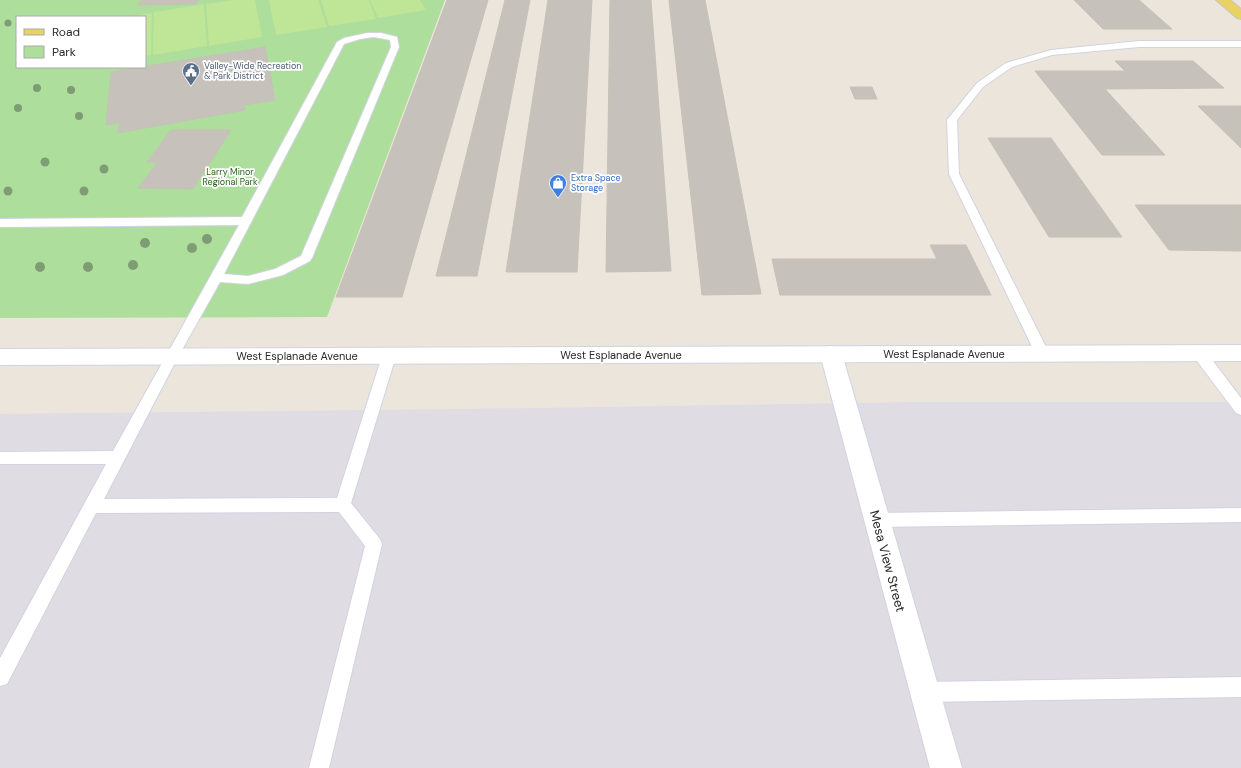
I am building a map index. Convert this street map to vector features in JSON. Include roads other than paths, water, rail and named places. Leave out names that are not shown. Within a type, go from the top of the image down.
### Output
[{"type":"main road","points":[[1222,0],[1241,14]]},
{"type":"main road","name":"West Esplanade Avenue","points":[[0,357],[1241,353]]},
{"type":"main road","name":"Mesa View Street","points":[[831,354],[946,768]]},
{"type":"lane","points":[[0,677],[5,658],[92,506],[172,356],[216,278],[334,52],[341,42],[353,37],[372,35],[386,36],[394,40],[396,47],[306,258],[279,272],[248,280],[216,278]]},
{"type":"lane","points":[[1042,353],[954,174],[952,120],[980,85],[1010,66],[1051,53],[1139,44],[1241,44]]},
{"type":"lane","points":[[0,223],[245,221]]},
{"type":"lane","points":[[1199,353],[1241,409]]},
{"type":"lane","points":[[343,505],[389,356]]},
{"type":"lane","points":[[0,458],[118,457]]},
{"type":"lane","points":[[92,506],[343,505]]},
{"type":"lane","points":[[320,768],[374,544],[343,505]]},
{"type":"lane","points":[[877,520],[1241,515]]},
{"type":"lane","points":[[924,692],[1241,687]]},
{"type":"place","name":"Valley-Wide Recreation & Park District","points":[[191,86]]},
{"type":"place","name":"Extra Space Storage","points":[[558,198]]},
{"type":"park label","name":"Larry Minor Regional Park","points":[[230,178]]}]
